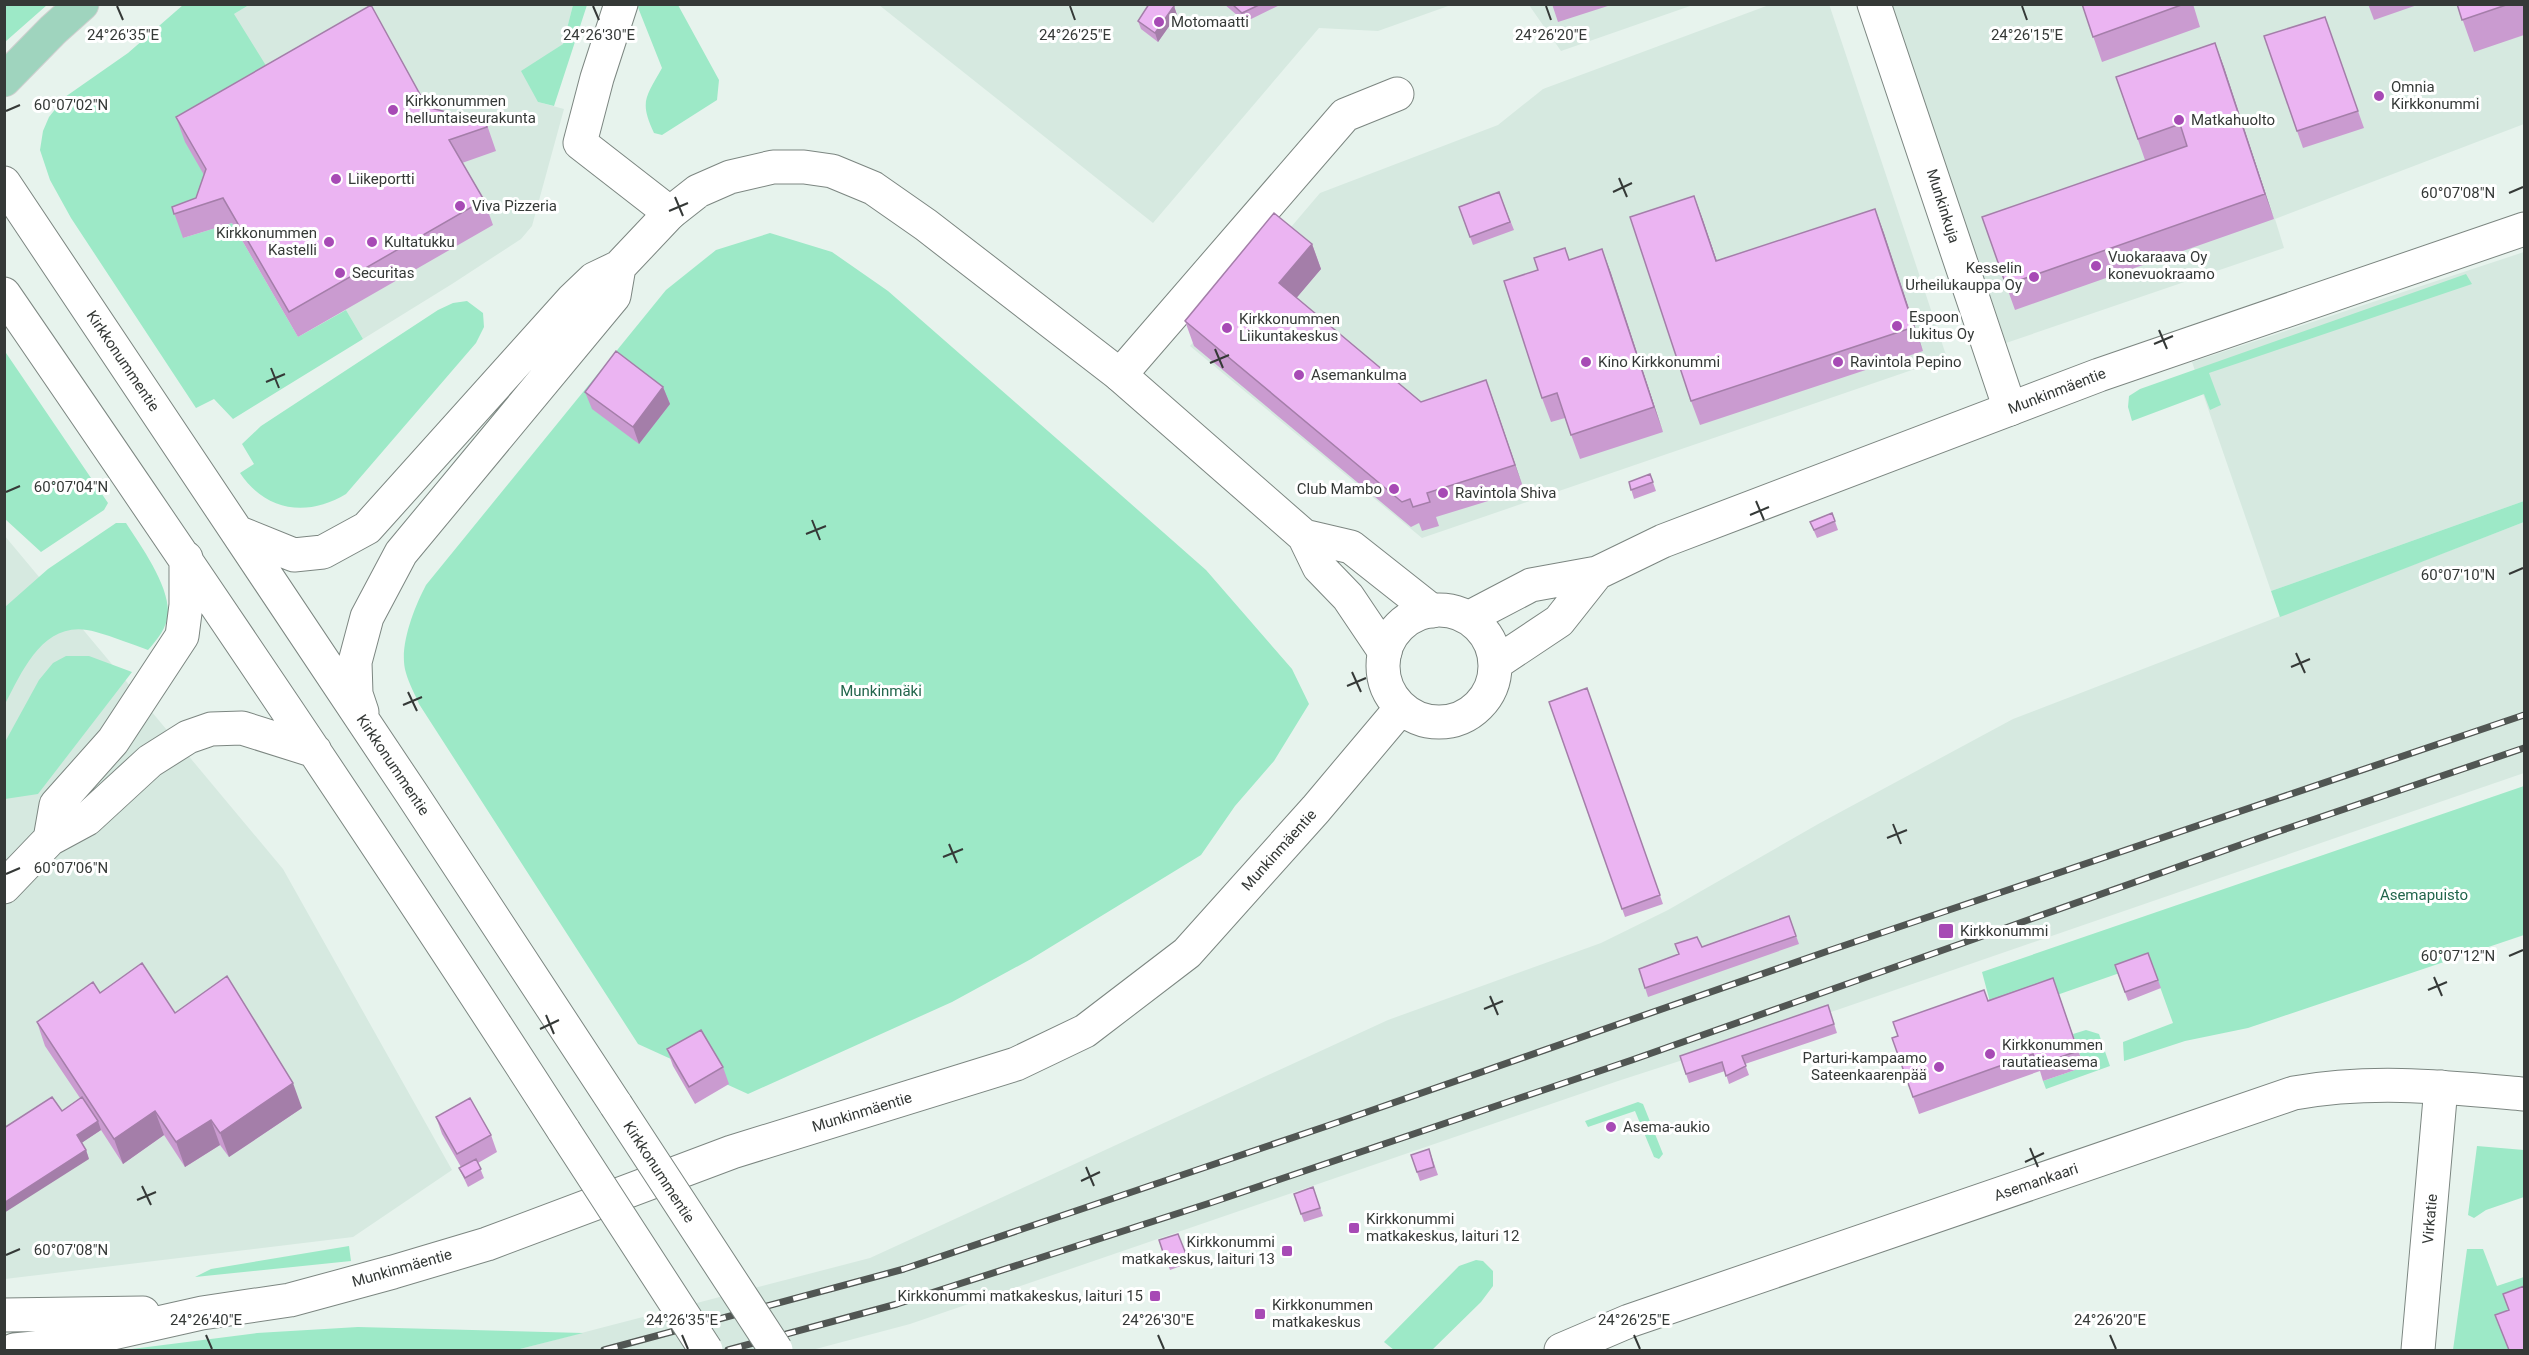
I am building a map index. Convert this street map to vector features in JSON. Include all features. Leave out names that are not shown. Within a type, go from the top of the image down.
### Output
[{"type":"main road","points":[[4,80],[82,4]]},
{"type":"street","points":[[621,4],[597,78],[580,143],[670,213]]},
{"type":"street","name":"Munkinkuja","points":[[1874,4],[2010,409]]},
{"type":"street","points":[[1120,375],[1345,116],[1396,94]]},
{"type":"street","points":[[237,532],[294,555],[323,552],[367,528],[573,300],[594,279],[619,267],[670,213],[698,191],[730,177],[773,167],[804,167],[832,171],[873,188],[926,225],[1120,375],[1304,536],[1319,567],[1348,597],[1385,652]]},
{"type":"street","name":"Kirkkonummentie","points":[[4,183],[367,727],[776,1350]]},
{"type":"street","name":"Munkinmäentie","points":[[1468,618],[1531,585],[1597,573],[1663,541],[2099,375],[2524,229]]},
{"type":"street","points":[[367,727],[356,694],[355,662],[368,617],[401,552],[614,296],[619,267]]},
{"type":"street","points":[[4,294],[186,558],[440,938],[706,1350]]},
{"type":"street","points":[[1304,536],[1352,547],[1432,611]]},
{"type":"street","points":[[50,839],[56,805],[113,741],[182,636],[186,605],[186,558]]},
{"type":"street","name":"Munkinmäentie","points":[[1496,663],[1559,621],[1597,573]]},
{"type":"street","points":[[1432,611],[1451,611],[1468,618],[1487,637],[1496,663],[1494,679],[1488,695],[1478,708],[1453,722],[1425,721],[1401,708],[1389,692],[1383,672],[1385,652],[1391,636],[1402,624],[1416,615],[1432,611]]},
{"type":"street","name":"Munkinmäentie","points":[[14,1350],[55,1346],[202,1313],[290,1300],[487,1244],[732,1152],[1016,1064],[1085,1031],[1186,953],[1316,809],[1401,708]]},
{"type":"street","points":[[4,887],[50,839],[87,819],[150,761],[188,736],[212,729],[242,728],[315,751]]},
{"type":"street","name":"Asemankaari","points":[[1561,1350],[1629,1321],[2295,1093],[2334,1086],[2390,1083],[2524,1094]]},
{"type":"street","name":"Virkatie","points":[[2418,1350],[2441,1087]]},
{"type":"street","name":"Munkinmäentie","points":[[4,1315],[202,1313]]},
{"type":"shaded area","points":[[1829,4],[1947,358],[1422,538],[1190,346],[1320,193],[1498,125],[1543,89],[1769,5]]},
{"type":"shaded area","points":[[249,5],[573,5],[563,44],[551,52],[538,102],[564,109],[532,226],[521,239],[363,339],[346,310],[298,337],[232,223],[183,238],[185,142],[234,14]]},
{"type":"shaded area","points":[[879,5],[1451,5],[1378,31],[1319,28],[1153,223]]},
{"type":"shaded area","points":[[1529,5],[1693,5],[1561,51]]},
{"type":"shaded area","points":[[1892,5],[2524,5],[2524,124],[2275,219],[2284,248],[2006,343]]},
{"type":"shaded area","points":[[2524,252],[2524,501],[2271,591],[2192,362]]},
{"type":"shaded area","points":[[2524,522],[2524,773],[1837,1010],[1618,1081],[910,1324],[812,1350],[516,1350],[870,1258],[1388,1020],[1601,943],[1668,910],[1820,823],[2013,719]]},
{"type":"shaded area","points":[[4,535],[283,869],[452,1170],[353,1237],[5,1279]]},
{"type":"green space","points":[[5,4],[47,4],[47,5],[5,42]]},
{"type":"green space","points":[[183,5],[249,5],[234,14],[278,85],[215,194],[183,238],[232,223],[298,337],[346,310],[363,339],[233,419],[214,399],[196,408],[71,218],[50,180],[40,150],[43,131],[49,117],[65,97],[128,53]]},
{"type":"green space","points":[[573,5],[587,5],[554,106],[538,102],[521,71],[563,44]]},
{"type":"green space","points":[[637,5],[678,5],[719,80],[717,100],[662,135],[654,133],[649,122],[646,99],[662,68]]},
{"type":"green space","name":"Munkinmäki","points":[[770,233],[832,252],[888,291],[1206,570],[1292,669],[1309,704],[1274,761],[1235,806],[1201,855],[1031,959],[952,1002],[748,1094],[638,1044],[419,704],[406,673],[404,652],[412,616],[426,585],[666,290],[716,250]]},
{"type":"green space","points":[[2466,274],[2472,284],[2209,373],[2221,405],[2210,410],[2204,394],[2132,421],[2128,407],[2129,396],[2140,389]]},
{"type":"green space","points":[[467,301],[483,313],[484,327],[476,343],[346,494],[317,506],[288,507],[262,496],[250,486],[240,473],[254,464],[242,444],[261,426],[438,310],[453,303]]},
{"type":"green space","points":[[4,350],[108,503],[104,510],[41,552],[5,519]]},
{"type":"green space","points":[[2524,501],[2524,522],[2280,617],[2271,591]]},
{"type":"green space","points":[[116,523],[126,523],[146,554],[164,590],[168,613],[161,633],[148,650],[96,632],[78,629],[63,632],[38,649],[20,675],[5,704],[5,607],[48,569]]},
{"type":"green space","points":[[66,656],[89,656],[132,672],[38,794],[5,799],[5,742],[39,680],[53,663]]},
{"type":"green space","name":"Asemapuisto","points":[[2524,786],[2524,935],[2248,1028],[2185,1041],[2124,1061],[2123,1042],[2173,1023],[2151,962],[1994,1017],[1982,972]]},
{"type":"green space","points":[[2086,1030],[2099,1034],[2110,1066],[2046,1089],[2043,1081],[2084,1067],[2073,1034]]},
{"type":"green space","points":[[1638,1102],[1643,1104],[1663,1154],[1659,1159],[1654,1157],[1635,1111],[1588,1127],[1585,1121]]},
{"type":"green space","points":[[2477,1146],[2524,1150],[2524,1197],[2486,1210],[2474,1218],[2468,1215]]},
{"type":"green space","points":[[349,1246],[351,1261],[195,1277],[211,1269]]},
{"type":"green space","points":[[2467,1249],[2483,1249],[2497,1286],[2524,1277],[2524,1350],[2453,1350]]},
{"type":"green space","points":[[1476,1260],[1483,1261],[1493,1271],[1493,1286],[1481,1302],[1432,1350],[1394,1350],[1384,1342],[1459,1266]]},
{"type":"green space","points":[[358,1327],[583,1333],[516,1350],[124,1350],[257,1333]]},
{"type":"building","points":[[1149,4],[1172,4],[1174,6],[1155,33],[1138,21]]},
{"type":"building","points":[[1232,4],[1261,4],[1242,13]]},
{"type":"building","points":[[2082,4],[2184,4],[2093,37]]},
{"type":"building","points":[[2457,4],[2509,4],[2462,20]]},
{"type":"building","name":"Liikeportti","points":[[371,5],[427,107],[486,122],[487,127],[449,140],[484,200],[289,312],[223,198],[174,214],[172,207],[196,198],[206,169],[176,117]]},
{"type":"building","points":[[2325,17],[2358,111],[2297,131],[2264,36]]},
{"type":"building","points":[[2215,43],[2265,194],[2006,285],[1982,217],[2187,146],[2180,124],[2138,139],[2116,77]]},
{"type":"building","points":[[1499,192],[1510,222],[1470,237],[1459,207]]},
{"type":"building","points":[[1694,196],[1716,261],[1875,209],[1914,327],[1691,401],[1630,217]]},
{"type":"building","name":"Asemankulma","points":[[1274,213],[1312,244],[1279,283],[1421,402],[1486,380],[1515,465],[1427,493],[1430,502],[1413,507],[1410,499],[1402,502],[1185,321]]},
{"type":"building","name":"Kino Kirkkonummi","points":[[1565,248],[1569,260],[1602,249],[1654,407],[1571,435],[1557,393],[1542,398],[1504,281],[1538,270],[1534,258]]},
{"type":"building","points":[[616,351],[663,387],[633,427],[585,392]]},
{"type":"building","points":[[1650,474],[1653,482],[1631,490],[1629,482]]},
{"type":"building","points":[[1832,513],[1835,521],[1814,530],[1810,522]]},
{"type":"building","points":[[1587,688],[1660,895],[1622,909],[1549,702]]},
{"type":"building","points":[[1789,916],[1796,936],[1645,988],[1639,969],[1679,954],[1675,944],[1697,937],[1702,947]]},
{"type":"building","points":[[2148,953],[2158,980],[2125,992],[2115,965]]},
{"type":"building","points":[[142,963],[175,1013],[227,976],[293,1083],[220,1133],[211,1120],[176,1142],[155,1111],[114,1139],[37,1022],[93,982],[100,993]]},
{"type":"building","name":"Kirkkonummen rautatieasema","points":[[2053,978],[2078,1051],[2037,1065],[2033,1054],[1913,1097],[1892,1038],[1898,1036],[1893,1022],[1984,990],[1988,1001]]},
{"type":"building","points":[[1828,1005],[1834,1024],[1742,1056],[1746,1066],[1726,1076],[1722,1062],[1686,1074],[1680,1056]]},
{"type":"building","points":[[701,1030],[723,1067],[689,1087],[667,1049]]},
{"type":"building","points":[[52,1097],[62,1111],[82,1097],[98,1121],[77,1135],[86,1150],[4,1203],[4,1128]]},
{"type":"building","points":[[470,1098],[491,1135],[457,1154],[436,1117]]},
{"type":"building","points":[[1429,1149],[1434,1167],[1417,1172],[1411,1155]]},
{"type":"building","points":[[476,1159],[481,1169],[465,1178],[459,1168]]},
{"type":"building","points":[[1313,1187],[1320,1208],[1301,1214],[1294,1194]]},
{"type":"building","points":[[1178,1234],[1186,1254],[1166,1261],[1159,1240]]},
{"type":"building","points":[[2524,1286],[2524,1350],[2509,1350],[2495,1315],[2509,1310],[2503,1294]]},
{"type":"railway","points":[[604,1350],[904,1269],[1327,1126],[1828,951],[2524,715]]},
{"type":"railway","points":[[728,1350],[897,1304],[1210,1203],[1632,1060],[2274,833],[2524,748]]},
{"type":"place","name":"Motomaatti","points":[[1159,22]]},
{"type":"place","name":"Omnia Kirkkonummi","points":[[2379,96]]},
{"type":"place","name":"Kirkkonummen helluntaiseurakunta","points":[[393,110]]},
{"type":"place","name":"Matkahuolto","points":[[2179,120]]},
{"type":"place","name":"Liikeportti","points":[[336,179]]},
{"type":"place","name":"Viva Pizzeria","points":[[460,206]]},
{"type":"place","name":"Kirkkonummen Kastelli","points":[[329,242]]},
{"type":"place","name":"Kultatukku","points":[[372,242]]},
{"type":"place","name":"Vuokaraava Oy konevuokraamo","points":[[2096,266]]},
{"type":"place","name":"Securitas","points":[[340,273]]},
{"type":"place","name":"Kesselin Urheilukauppa Oy","points":[[2034,277]]},
{"type":"place","name":"Espoon lukitus Oy","points":[[1897,326]]},
{"type":"place","name":"Kirkkonummen Liikuntakeskus","points":[[1227,328]]},
{"type":"place","name":"Kino Kirkkonummi","points":[[1586,362]]},
{"type":"place","name":"Ravintola Pepino","points":[[1838,362]]},
{"type":"place","name":"Asemankulma","points":[[1299,375]]},
{"type":"place","name":"Club Mambo","points":[[1394,489]]},
{"type":"place","name":"Ravintola Shiva","points":[[1443,493]]},
{"type":"place","name":"Kirkkonummi","points":[[1946,931]]},
{"type":"place","name":"Kirkkonummen rautatieasema","points":[[1990,1054]]},
{"type":"place","name":"Parturi-kampaamo Sateenkaarenpää","points":[[1939,1067]]},
{"type":"place","name":"Asema-aukio","points":[[1611,1127]]},
{"type":"place","name":"Kirkkonummi matkakeskus, laituri 12","points":[[1354,1228]]},
{"type":"place","name":"Kirkkonummi matkakeskus, laituri 13","points":[[1287,1251]]},
{"type":"place","name":"Kirkkonummi matkakeskus, laituri 15","points":[[1155,1296]]},
{"type":"place","name":"Kirkkonummen matkakeskus","points":[[1260,1314]]}]
